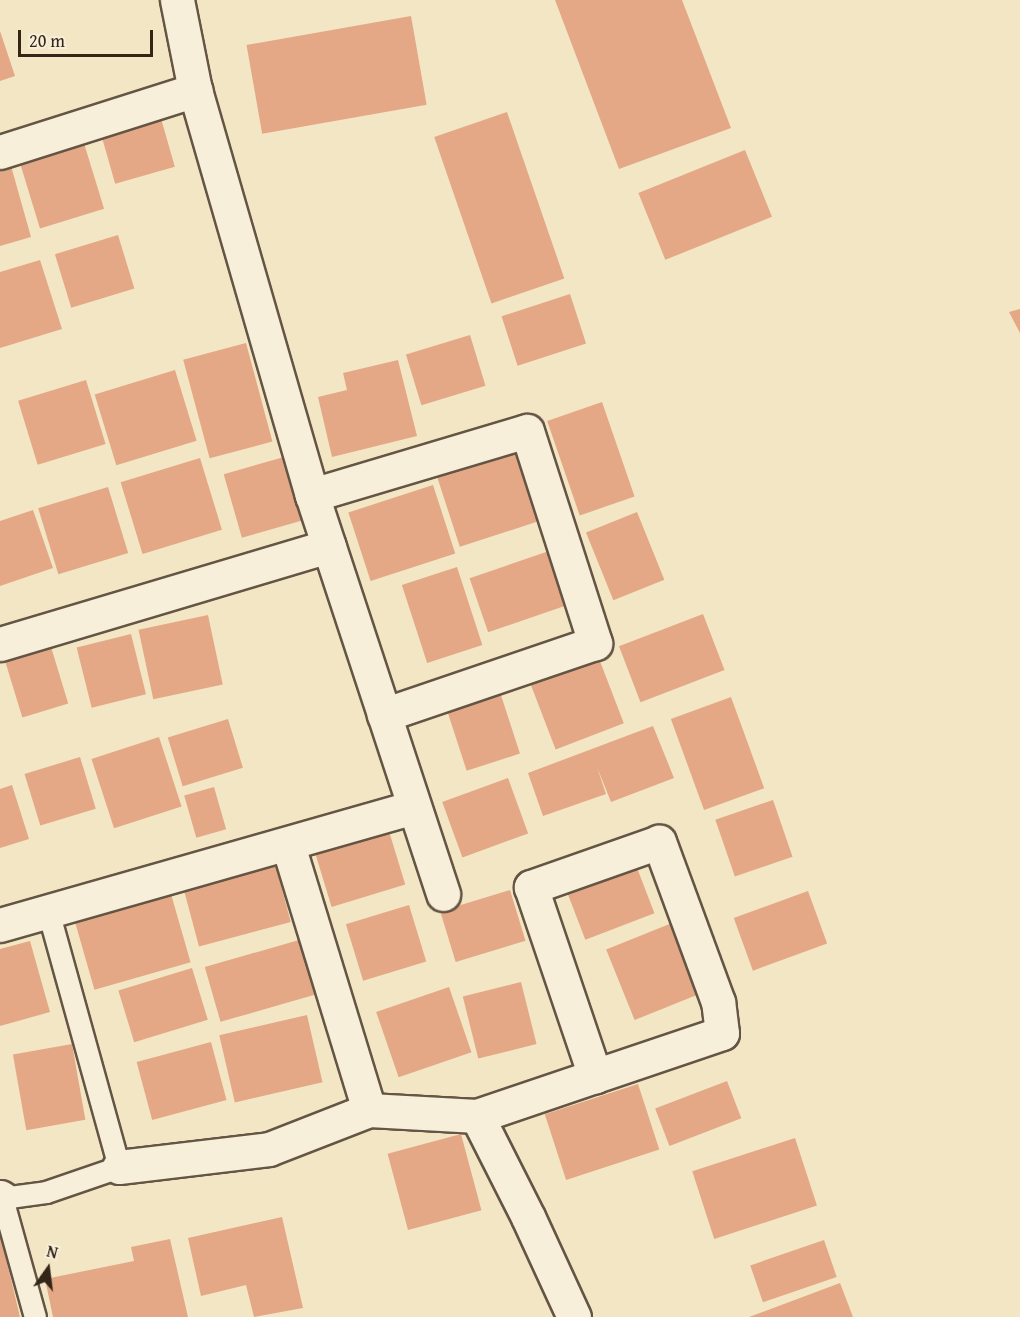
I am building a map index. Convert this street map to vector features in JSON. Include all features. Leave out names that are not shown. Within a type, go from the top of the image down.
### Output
[{"type":"street","points":[[177,0],[195,90],[312,495],[443,894]]},
{"type":"street","points":[[0,152],[195,90]]},
{"type":"street","points":[[312,495],[527,431],[595,643],[384,715]]},
{"type":"street","points":[[0,644],[329,546]]},
{"type":"street","points":[[0,925],[414,807]]},
{"type":"street","points":[[119,1167],[269,1149],[369,1110],[477,1116],[722,1033],[718,1002],[659,842],[531,888],[595,1076]]},
{"type":"street","points":[[288,844],[369,1110]]},
{"type":"street","points":[[477,1116],[528,1217],[574,1317]]},
{"type":"lane","points":[[35,1317],[1,1197],[46,1192],[119,1167],[48,911]]},
{"type":"building","points":[[555,0],[682,0],[731,128],[619,169]]},
{"type":"building","points":[[411,16],[427,105],[262,134],[247,45]]},
{"type":"building","points":[[0,31],[15,76],[0,81]]},
{"type":"building","points":[[158,108],[175,167],[115,184],[98,125]]},
{"type":"building","points":[[507,112],[564,278],[491,303],[434,137]]},
{"type":"building","points":[[83,140],[104,209],[40,228],[19,160]]},
{"type":"building","points":[[745,150],[772,217],[665,260],[638,193]]},
{"type":"building","points":[[11,166],[31,237],[0,246],[0,169]]},
{"type":"building","points":[[118,235],[134,289],[71,308],[55,254]]},
{"type":"building","points":[[40,260],[62,329],[0,348],[0,272]]},
{"type":"building","points":[[570,294],[586,343],[518,366],[502,316]]},
{"type":"building","points":[[1020,309],[1020,333],[1009,312]]},
{"type":"building","points":[[470,335],[485,386],[421,405],[406,355]]},
{"type":"building","points":[[246,343],[272,442],[210,458],[183,360]]},
{"type":"building","points":[[398,360],[417,436],[332,457],[318,397],[347,390],[343,373]]},
{"type":"building","points":[[175,370],[197,441],[116,465],[95,395]]},
{"type":"building","points":[[86,380],[106,444],[38,465],[18,401]]},
{"type":"building","points":[[602,402],[635,497],[580,515],[547,421]]},
{"type":"building","points":[[521,447],[544,519],[460,547],[436,475]]},
{"type":"building","points":[[291,455],[309,518],[242,538],[224,474]]},
{"type":"building","points":[[200,458],[222,530],[143,554],[121,482]]},
{"type":"building","points":[[433,485],[455,553],[371,581],[348,513]]},
{"type":"building","points":[[108,487],[128,553],[58,574],[38,508]]},
{"type":"building","points":[[33,510],[53,568],[0,586],[0,521]]},
{"type":"building","points":[[637,512],[664,580],[613,600],[586,533]]},
{"type":"building","points":[[549,551],[568,605],[488,632],[470,578]]},
{"type":"building","points":[[457,567],[482,645],[427,663],[402,585]]},
{"type":"building","points":[[703,614],[725,670],[640,702],[619,646]]},
{"type":"building","points":[[208,615],[223,684],[153,699],[139,630]]},
{"type":"building","points":[[131,634],[146,694],[92,708],[77,648]]},
{"type":"building","points":[[51,647],[68,703],[22,717],[5,661]]},
{"type":"building","points":[[598,656],[624,723],[556,749],[530,682]]},
{"type":"building","points":[[498,686],[520,754],[467,771],[445,703]]},
{"type":"building","points":[[731,697],[764,788],[704,810],[671,719]]},
{"type":"building","points":[[228,719],[243,768],[183,786],[168,737]]},
{"type":"building","points":[[653,726],[674,778],[611,802],[597,767],[606,794],[543,816],[528,773]]},
{"type":"building","points":[[159,737],[182,806],[114,828],[91,759]]},
{"type":"building","points":[[80,757],[96,809],[40,826],[25,774]]},
{"type":"building","points":[[508,778],[528,833],[462,857],[442,802]]},
{"type":"building","points":[[12,785],[29,839],[0,848],[0,789]]},
{"type":"building","points":[[214,787],[226,829],[196,838],[184,796]]},
{"type":"building","points":[[773,800],[793,857],[735,877],[715,820]]},
{"type":"building","points":[[388,828],[405,884],[332,907],[314,851]]},
{"type":"building","points":[[634,860],[654,913],[585,940],[565,887]]},
{"type":"building","points":[[275,863],[291,922],[199,947],[183,888]]},
{"type":"building","points":[[510,890],[525,941],[456,962],[440,911]]},
{"type":"building","points":[[808,891],[827,944],[753,971],[734,918]]},
{"type":"building","points":[[171,894],[191,962],[94,990],[75,922]]},
{"type":"building","points":[[409,905],[426,961],[363,981],[346,924]]},
{"type":"building","points":[[672,923],[700,993],[635,1020],[606,950]]},
{"type":"building","points":[[299,940],[315,995],[221,1022],[205,967]]},
{"type":"building","points":[[30,941],[50,1012],[0,1026],[0,949]]},
{"type":"building","points":[[192,968],[208,1020],[134,1042],[118,991]]},
{"type":"building","points":[[521,982],[536,1044],[478,1059],[463,997]]},
{"type":"building","points":[[449,987],[471,1052],[399,1077],[376,1012]]},
{"type":"building","points":[[307,1015],[323,1082],[235,1102],[219,1035]]},
{"type":"building","points":[[211,1042],[227,1100],[152,1120],[137,1062]]},
{"type":"building","points":[[72,1044],[85,1120],[26,1130],[13,1054]]},
{"type":"building","points":[[727,1081],[741,1118],[669,1146],[655,1109]]},
{"type":"building","points":[[638,1084],[659,1150],[566,1180],[545,1114]]},
{"type":"building","points":[[461,1134],[481,1210],[408,1230],[388,1154]]},
{"type":"building","points":[[795,1138],[817,1206],[714,1239],[692,1171]]},
{"type":"building","points":[[282,1217],[303,1308],[254,1317],[246,1285],[201,1296],[188,1238]]},
{"type":"building","points":[[1,1237],[20,1317],[0,1317]]},
{"type":"building","points":[[170,1239],[188,1317],[53,1317],[45,1279],[134,1261],[131,1247]]},
{"type":"building","points":[[824,1240],[837,1277],[763,1302],[750,1265]]},
{"type":"building","points":[[840,1283],[853,1317],[749,1317]]}]
